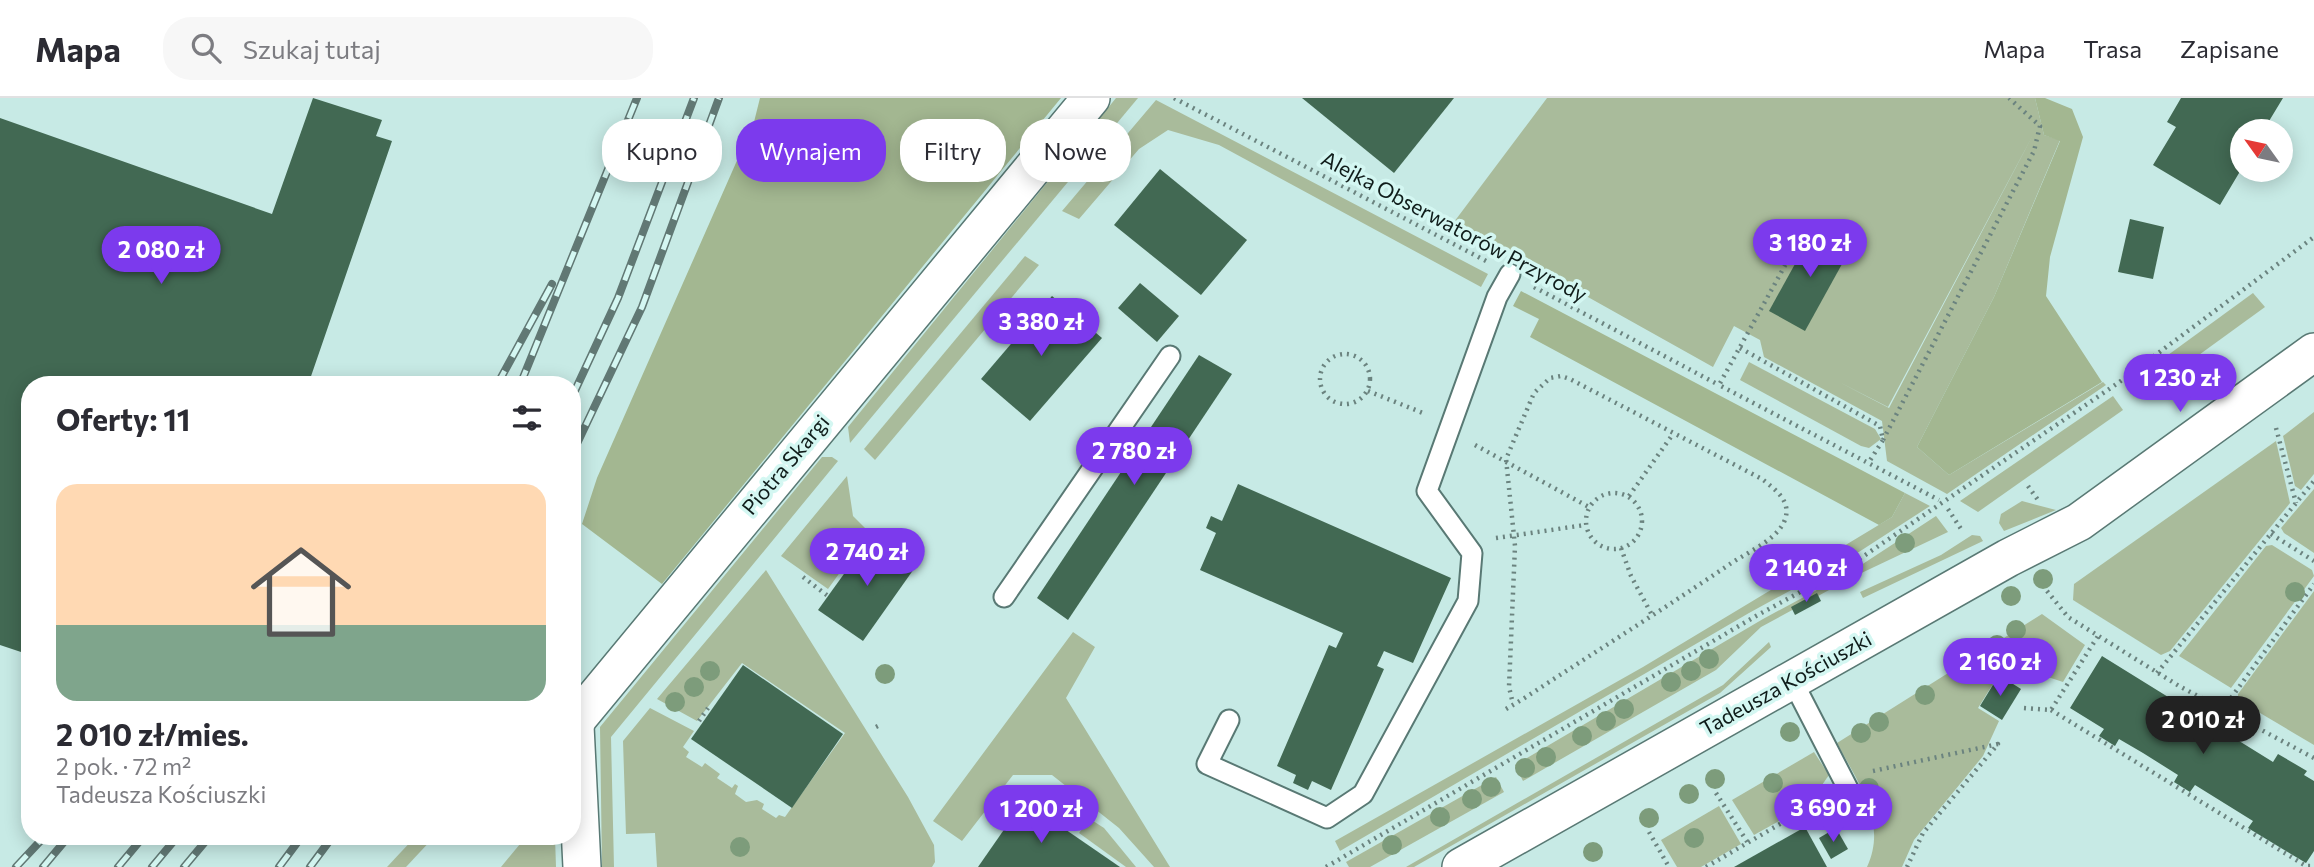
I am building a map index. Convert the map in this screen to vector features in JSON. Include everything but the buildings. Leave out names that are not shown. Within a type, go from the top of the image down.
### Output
[{"type":"street","name":"Piotra Skargi","points":[[581,715],[1091,98]]},
{"type":"street","name":"Tadeusza Kościuszki","points":[[1461,867],[2008,558],[2079,522],[2314,352]]},
{"type":"street","name":"Piotra Skargi","points":[[581,845],[582,867]]},
{"type":"lane","points":[[1229,720],[1207,764],[1327,818],[1363,794],[1468,601],[1472,553],[1427,491],[1497,297],[1510,274]]},
{"type":"lane","points":[[1004,597],[1170,356]]},
{"type":"lane","points":[[1792,680],[1860,812]]},
{"type":"path","name":"Alejka Obserwatorów Przyrody","points":[[1174,98],[1939,500]]},
{"type":"path","points":[[1869,462],[2034,151],[2040,126],[2009,98]]},
{"type":"path","points":[[1718,385],[1809,222]]},
{"type":"path","points":[[1326,867],[1756,616],[1853,564],[2096,399],[2314,237]]},
{"type":"path","points":[[1740,348],[1880,425],[1883,440]]},
{"type":"path","points":[[1349,353],[1369,369],[1371,380],[1368,391],[1353,403],[1334,401],[1324,393],[1320,371],[1327,360],[1349,353]]},
{"type":"path","points":[[1506,709],[1513,705],[1652,615],[1778,531],[1785,520],[1787,508],[1780,492],[1762,479],[1561,376],[1550,379],[1534,393],[1506,459],[1514,536],[1509,687],[1513,705]]},
{"type":"path","points":[[1368,391],[1433,417]]},
{"type":"path","points":[[2276,428],[2296,503]]},
{"type":"path","points":[[1629,496],[1674,434]]},
{"type":"path","points":[[1471,443],[1506,459],[1589,507]]},
{"type":"path","points":[[2157,673],[2314,481]]},
{"type":"path","points":[[1620,493],[1629,496],[1640,510],[1641,529],[1630,544],[1621,548],[1602,547],[1594,542],[1585,525],[1589,507],[1602,494],[1620,493]]},
{"type":"path","points":[[1948,509],[1963,532]]},
{"type":"path","points":[[1483,538],[1585,525]]},
{"type":"path","points":[[2271,534],[2314,561]]},
{"type":"path","points":[[1621,548],[1631,576],[1652,615]]},
{"type":"path","points":[[803,577],[828,596]]},
{"type":"path","points":[[2223,709],[2314,584]]},
{"type":"path","points":[[2047,591],[2068,617],[2157,673],[2314,758]]},
{"type":"path","points":[[2051,710],[2098,635]]},
{"type":"path","points":[[699,721],[708,708]]},
{"type":"path","points":[[2024,708],[2051,710],[2306,866],[2314,866]]},
{"type":"path","points":[[1706,867],[1812,807],[1846,782],[1885,767],[1998,744],[1923,832],[1907,867]]},
{"type":"path","points":[[1716,793],[1748,843]]},
{"type":"path","points":[[1649,832],[1670,867]]},
{"type":"green space","points":[[760,98],[1061,98],[1044,119],[1020,119],[1020,148],[1006,165],[1006,119],[900,119],[900,182],[992,182],[662,584],[582,524],[597,478],[736,163],[736,182],[886,182],[886,119],[755,119]]},
{"type":"green space","points":[[1116,98],[1138,98],[1120,119],[1099,119]]},
{"type":"green space","points":[[1547,98],[2035,98],[2044,135],[2060,140],[1994,297],[1917,447],[1949,475],[2103,382],[2106,385],[1947,494],[1887,461],[1882,421],[1764,357],[1760,340],[1734,326],[1713,367],[1454,222]],"holes":[[[2035,131],[1889,408],[1839,382],[1888,407]]]},
{"type":"green space","points":[[2035,98],[2045,98],[2072,109],[2083,137],[2050,257],[2046,296],[2102,382],[1949,475],[1917,447],[1994,297],[2060,141],[2044,135]]},
{"type":"green space","points":[[1156,100],[1488,274],[1481,287],[1219,145],[1168,130],[1139,149],[1131,158],[1131,130]]},
{"type":"green space","points":[[1048,182],[1068,182],[850,443],[848,427]]},
{"type":"green space","points":[[1087,182],[1111,182],[1079,219],[1062,211]]},
{"type":"green space","points":[[1025,256],[1039,265],[875,460],[864,449]]},
{"type":"green space","points":[[1521,291],[1905,493],[1892,517],[1879,525],[1530,337],[1539,319],[1513,306]]},
{"type":"green space","points":[[2253,293],[2265,307],[2141,397],[2131,382]]},
{"type":"green space","points":[[1749,362],[1875,429],[1881,439],[1869,448],[1861,446],[1740,380]]},
{"type":"green space","points":[[2113,396],[2123,410],[1978,512],[1960,501]]},
{"type":"green space","points":[[2314,412],[2314,474],[2301,490],[2295,486],[2283,436]]},
{"type":"green space","points":[[2276,441],[2290,503],[2170,651],[2161,655],[2073,600],[2074,584]]},
{"type":"green space","points":[[822,457],[832,457],[838,461],[611,737],[614,867],[602,867],[600,727]]},
{"type":"green space","points":[[847,476],[853,516],[869,532],[828,589],[781,556]]},
{"type":"green space","points":[[2314,489],[2314,553],[2284,533],[2281,528]]},
{"type":"green space","points":[[1905,493],[1930,506],[1848,559],[1749,613],[1340,851],[1335,841],[1643,667],[1892,517]]},
{"type":"green space","points":[[2022,501],[2056,510],[2004,531],[1999,523],[2001,514]]},
{"type":"green space","points":[[1936,516],[1948,532],[1853,577],[1761,627],[1716,670],[1523,781],[1515,765],[1763,619],[1852,571]]},
{"type":"green space","points":[[1972,535],[1980,536],[1983,541],[1863,598],[1860,592],[1941,555]]},
{"type":"green space","points":[[2272,545],[2312,570],[2314,576],[2303,591],[2298,587],[2292,591],[2297,599],[2231,688],[2179,656],[2266,546]]},
{"type":"green space","points":[[766,570],[908,797],[934,845],[935,862],[932,867],[657,867],[655,833],[626,834],[623,741],[650,708],[694,731],[683,747],[689,752],[686,757],[702,767],[705,763],[720,774],[717,778],[732,788],[735,784],[738,786],[735,794],[746,802],[757,800],[764,804],[762,809],[776,818],[779,815],[785,817],[845,733],[742,663],[697,721],[657,699]]},
{"type":"green space","points":[[2314,591],[2314,745],[2238,700],[2238,694]]},
{"type":"green space","points":[[2042,614],[2085,645],[2063,682],[2006,663],[1978,708],[1999,721],[1983,756],[1914,840],[1902,867],[1867,867],[1873,850],[1872,819],[1868,803],[1837,743]]},
{"type":"green space","points":[[1073,632],[1095,647],[1066,698],[1170,867],[1154,867],[1119,828],[1052,775],[1013,775],[962,841],[933,821]]},
{"type":"green space","points":[[1769,642],[1771,647],[1720,693],[1414,867],[1406,867],[1723,685]]},
{"type":"green space","points":[[1814,752],[1829,775],[1808,805],[1754,835],[1732,800]]},
{"type":"green space","points":[[1496,777],[1504,792],[1370,867],[1349,867],[1346,862]]},
{"type":"green space","points":[[1719,806],[1741,844],[1701,867],[1677,867],[1661,840]]},
{"type":"green space","points":[[1090,819],[1104,828],[1136,867],[1126,867],[1079,833]]},
{"type":"green space","points":[[408,845],[427,845],[406,867],[387,867]]},
{"type":"green space","points":[[519,845],[555,845],[556,867],[501,867]]},
{"type":"railway","points":[[524,376],[637,98]]},
{"type":"railway","points":[[581,378],[618,298],[694,98]]},
{"type":"railway","points":[[581,435],[642,307],[719,98]]},
{"type":"railway","points":[[502,376],[552,284]]},
{"type":"railway","points":[[16,867],[37,845]]},
{"type":"railway","points":[[43,867],[61,845]]},
{"type":"railway","points":[[118,867],[136,845]]},
{"type":"railway","points":[[152,867],[170,845]]},
{"type":"railway","points":[[184,867],[202,845]]},
{"type":"railway","points":[[279,867],[295,845]]},
{"type":"railway","points":[[310,867],[326,845]]}]
